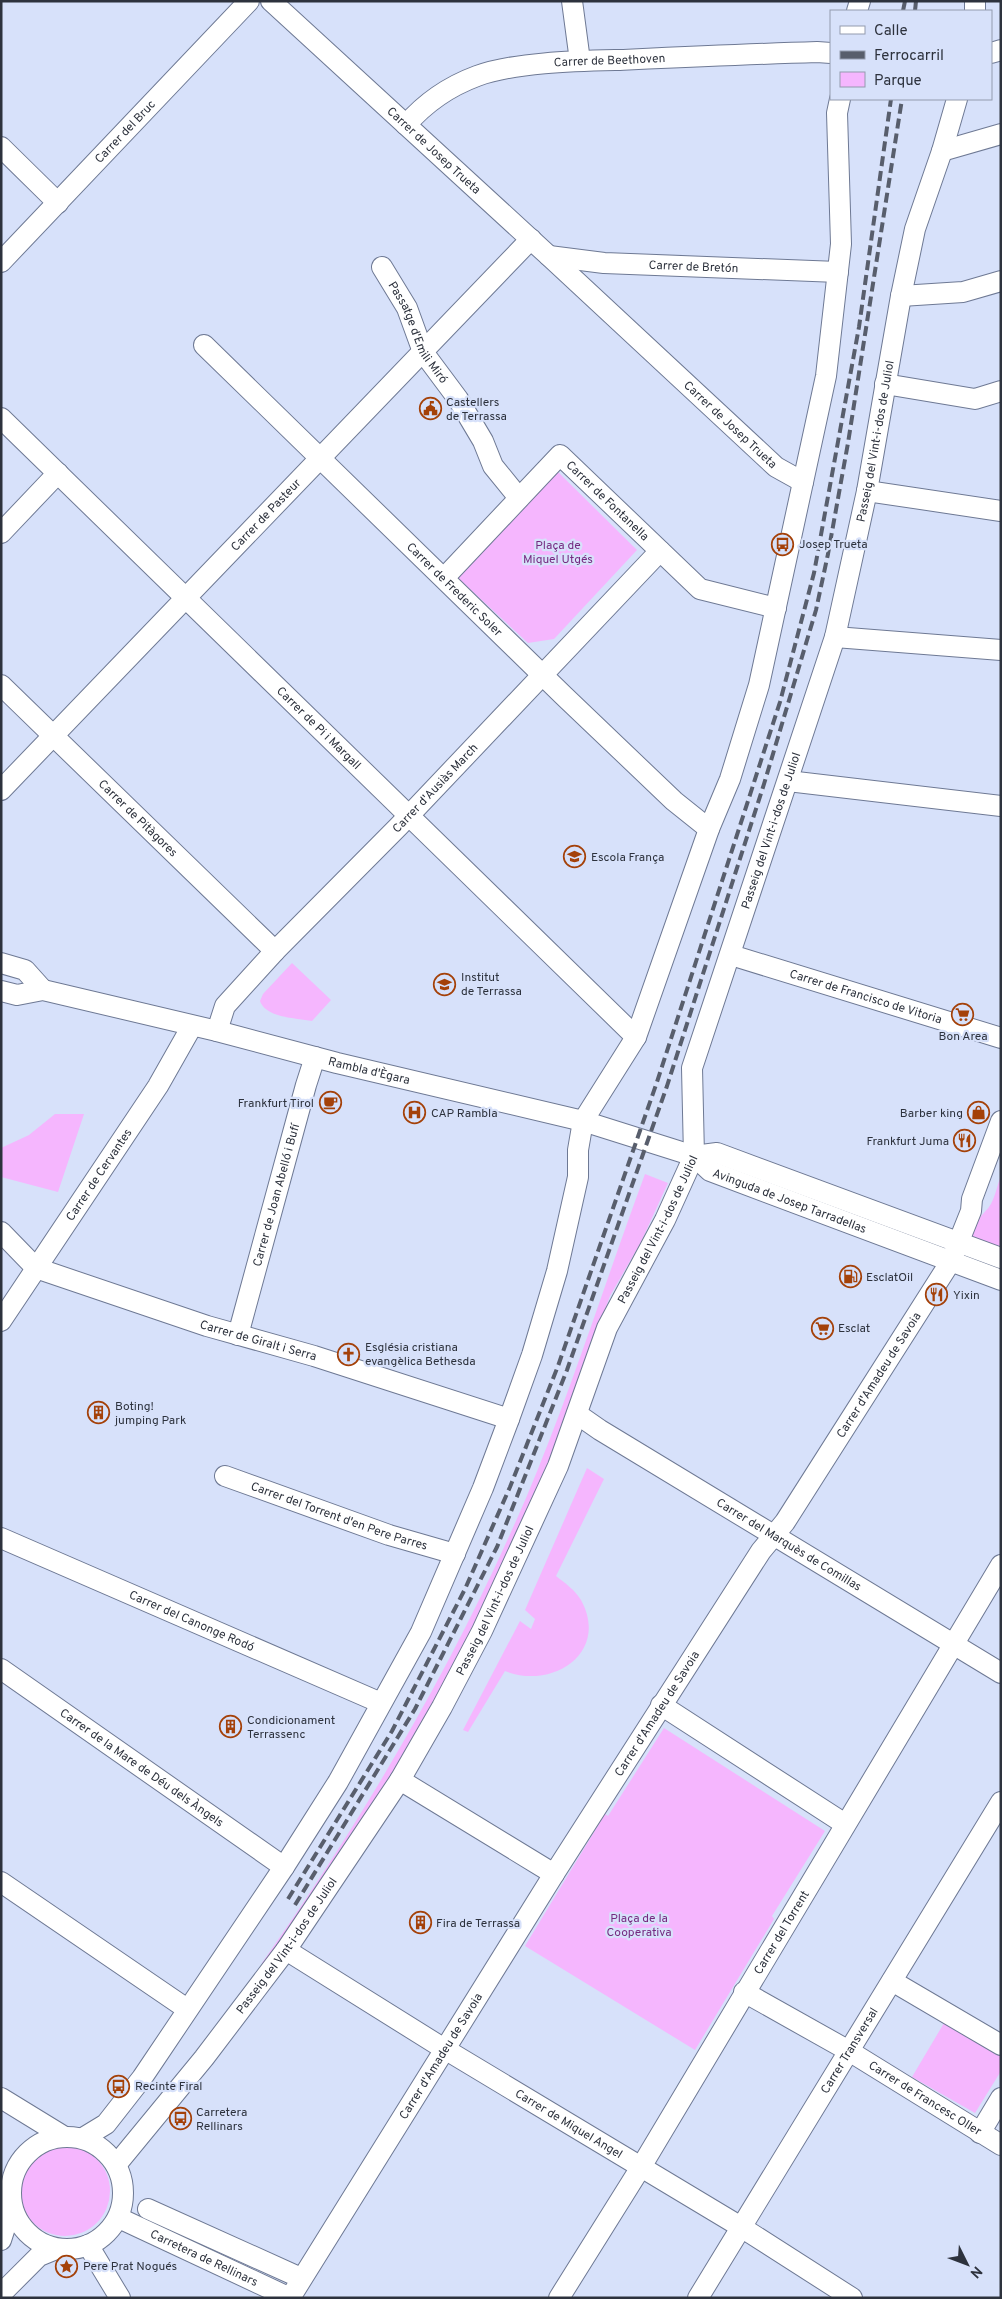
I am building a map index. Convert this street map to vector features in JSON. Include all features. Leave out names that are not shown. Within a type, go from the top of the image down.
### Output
[{"type":"street","name":"Carrer del Bruc","points":[[1,262],[249,1]]},
{"type":"street","name":"Carrer de Josep Trueta","points":[[271,1],[776,467],[803,482]]},
{"type":"street","points":[[572,1],[580,61]]},
{"type":"street","name":"Carrer de Beethoven","points":[[406,125],[430,101],[478,76],[502,69],[580,61],[830,53]]},
{"type":"street","points":[[84,2138],[106,2124],[142,2078],[338,1782],[421,1632],[455,1554],[509,1419],[532,1355],[557,1271],[578,1177],[578,1150],[583,1120],[636,1037],[709,829],[730,779],[759,685],[803,482],[814,441],[826,376],[841,244],[837,113],[840,100]]},
{"type":"street","name":"Passeig del Vint-i-dos de Juliol","points":[[116,2165],[204,2058],[286,1950],[400,1780],[482,1631],[525,1542],[558,1466],[607,1328],[665,1220],[694,1156],[692,1068],[835,637],[868,491],[900,296],[915,229],[942,151],[957,100]]},
{"type":"street","points":[[942,151],[1001,134]]},
{"type":"street","points":[[1,147],[58,203]]},
{"type":"street","name":"Carrer de Pasteur","points":[[1,790],[531,240]]},
{"type":"street","name":"Carrer de Bretón","points":[[549,256],[604,263],[838,272]]},
{"type":"street","points":[[596,300],[593,280],[604,263]]},
{"type":"street","name":"Passatge d'Emili Miró","points":[[382,267],[407,308],[423,352],[458,399],[483,441],[493,466],[518,498]]},
{"type":"street","points":[[900,296],[963,292],[1001,281]]},
{"type":"street","name":"Carrer de Frederic Soler","points":[[204,345],[541,674],[674,801],[709,829]]},
{"type":"street","points":[[885,384],[975,399],[1001,391]]},
{"type":"street","name":"Carrer de Pi i Margall","points":[[1,418],[636,1037]]},
{"type":"street","name":"Carrer de Fontanella","points":[[444,578],[560,455],[700,589],[776,608]]},
{"type":"street","points":[[1,533],[58,473]]},
{"type":"street","points":[[868,491],[1000,511]]},
{"type":"street","name":"Carrer d'Ausiàs March","points":[[217,1030],[225,1006],[275,951],[409,815],[660,551]]},
{"type":"street","points":[[835,637],[1001,650]]},
{"type":"street","name":"Carrer de Pitàgores","points":[[1,685],[275,951]]},
{"type":"street","points":[[788,781],[1001,806]]},
{"type":"street","name":"Carrer de Francisco de Vitoria","points":[[731,955],[1001,1038]]},
{"type":"street","points":[[1,963],[25,970],[43,990]]},
{"type":"street","points":[[1,970],[12,978],[25,981],[43,990]]},
{"type":"street","name":"Rambla d'Ègara","points":[[1,991],[16,995],[43,990],[192,1026],[217,1030],[316,1057],[583,1120],[694,1156]]},
{"type":"street","name":"Carrer de Cervantes","points":[[1,1321],[158,1086],[192,1026]]},
{"type":"street","name":"Carrer de Joan Abelló i Bufí","points":[[238,1335],[306,1085],[316,1057]]},
{"type":"street","name":"Carrer d'Amadeu de Savoia","points":[[290,2298],[444,2049],[661,1706],[762,1551],[785,1522],[951,1261],[971,1211],[972,1199],[1001,1121]]},
{"type":"street","name":"Avinguda de Josep Tarradellas","points":[[694,1156],[717,1153],[1001,1258]]},
{"type":"street","name":"Avinguda de Josep Tarradellas","points":[[694,1156],[710,1171],[1001,1280]]},
{"type":"street","points":[[1,1232],[36,1268]]},
{"type":"street","name":"Carrer de Giralt i Serra","points":[[36,1268],[238,1335],[314,1356],[509,1419]]},
{"type":"street","name":"Carrer del Marquès de Comillas","points":[[577,1414],[600,1430],[1001,1674]]},
{"type":"street","name":"Carrer del Torrent d'en Pere Parres","points":[[225,1476],[389,1536],[455,1554]]},
{"type":"street","name":"Carrer del Canonge Rodó","points":[[1,1538],[382,1703]]},
{"type":"street","name":"Carrer del Torrent","points":[[559,2298],[640,2167],[1001,1565]]},
{"type":"street","name":"Carrer de la Mare de Déu dels Àngels","points":[[1,1669],[284,1866]]},
{"type":"street","points":[[661,1706],[845,1824]]},
{"type":"street","points":[[400,1780],[554,1874]]},
{"type":"street","name":"Carrer Transversal","points":[[698,2298],[1001,1802]]},
{"type":"street","points":[[1,1882],[187,2009]]},
{"type":"street","name":"Carrer de Miquel Angel","points":[[286,1950],[444,2049],[741,2227],[852,2298]]},
{"type":"street","points":[[892,1981],[1001,2045]]},
{"type":"street","name":"Carrer de Francesc Oller","points":[[744,1992],[850,2051],[1001,2145]]},
{"type":"street","points":[[1,2098],[63,2136]]},
{"type":"street","points":[[980,2133],[1001,2098]]},
{"type":"street","points":[[1,2294],[39,2256],[56,2249],[88,2245],[102,2237],[119,2218],[123,2186],[116,2165],[104,2150],[84,2138],[63,2136],[36,2146],[6,2178],[11,2209],[20,2227],[35,2241],[56,2249]]},
{"type":"street","points":[[1,2240],[11,2209]]},
{"type":"street","name":"Carretera de Rellinars","points":[[148,2209],[301,2278]]},
{"type":"street","name":"Carretera de Rellinars","points":[[119,2218],[290,2298]]},
{"type":"street","points":[[88,2245],[120,2298]]},
{"type":"street","points":[[279,2268],[290,2298]]},
{"type":"green space","name":"Plaça de Miquel Utgés","points":[[557,471],[637,550],[554,639],[528,643],[458,578]]},
{"type":"green space","points":[[292,963],[331,1000],[312,1021],[275,1014],[263,1007],[260,1001],[263,994]]},
{"type":"green space","points":[[55,1114],[84,1114],[58,1192],[1,1177],[1,1148],[29,1135]]},
{"type":"green space","points":[[645,1174],[668,1183],[641,1242],[610,1296],[542,1483],[500,1578],[415,1741],[266,1965],[262,1963],[337,1852],[372,1795],[406,1737],[469,1620],[526,1498],[558,1418]]},
{"type":"green space","points":[[1001,1176],[1001,1251],[972,1238],[972,1233],[975,1224],[991,1204]]},
{"type":"green space","points":[[587,1468],[604,1479],[556,1576],[579,1596],[588,1619],[588,1636],[582,1651],[572,1662],[557,1671],[541,1675],[523,1676],[505,1671],[468,1732],[463,1730],[520,1621],[531,1629],[535,1619],[525,1610]]},
{"type":"green space","name":"Plaça de la Cooperativa","points":[[664,1728],[825,1831],[772,1916],[774,1919],[695,2050],[525,1946],[605,1814],[608,1816]]},
{"type":"green space","points":[[947,2018],[1001,2051],[1001,2071],[975,2113],[912,2077]]},
{"type":"green space","points":[[65,2146],[82,2150],[97,2159],[106,2174],[110,2191],[106,2208],[97,2223],[82,2232],[65,2236],[48,2232],[33,2223],[24,2208],[20,2191],[24,2174],[33,2159],[48,2150]]},
{"type":"railway","points":[[903,10],[905,1]]},
{"type":"railway","points":[[915,10],[916,1]]},
{"type":"railway","points":[[288,1899],[392,1731],[465,1589],[510,1487],[558,1366],[657,1082],[780,702],[814,573],[859,327],[891,100]]},
{"type":"railway","points":[[295,1905],[415,1709],[497,1547],[567,1370],[667,1086],[764,784],[816,610],[848,443],[902,100]]},
{"type":"place","name":"Castellers de Terrassa","points":[[430,409]]},
{"type":"place","name":"Josep Trueta","points":[[783,544]]},
{"type":"place","name":"Escola França","points":[[575,857]]},
{"type":"place","name":"Institut de Terrassa","points":[[445,984]]},
{"type":"place","name":"Bon Area","points":[[963,1015]]},
{"type":"place","name":"Frankfurt Tirol","points":[[330,1103]]},
{"type":"place","name":"CAP Rambla","points":[[415,1113]]},
{"type":"place","name":"Barber king","points":[[979,1113]]},
{"type":"place","name":"Frankfurt Juma","points":[[965,1141]]},
{"type":"place","name":"EsclatOil","points":[[850,1277]]},
{"type":"place","name":"Yixin","points":[[937,1295]]},
{"type":"place","name":"Esclat","points":[[822,1328]]},
{"type":"place","name":"Església cristiana evangèlica Bethesda","points":[[349,1354]]},
{"type":"place","name":"Boting! jumping Park","points":[[99,1413]]},
{"type":"place","name":"Condicionament Terrassenc","points":[[231,1727]]},
{"type":"place","name":"Fira de Terrassa","points":[[420,1923]]},
{"type":"place","name":"Recinte Firal","points":[[119,2086]]},
{"type":"place","name":"Carretera Rellinars","points":[[180,2119]]},
{"type":"place","name":"Pere Prat Nogués","points":[[67,2266]]}]
